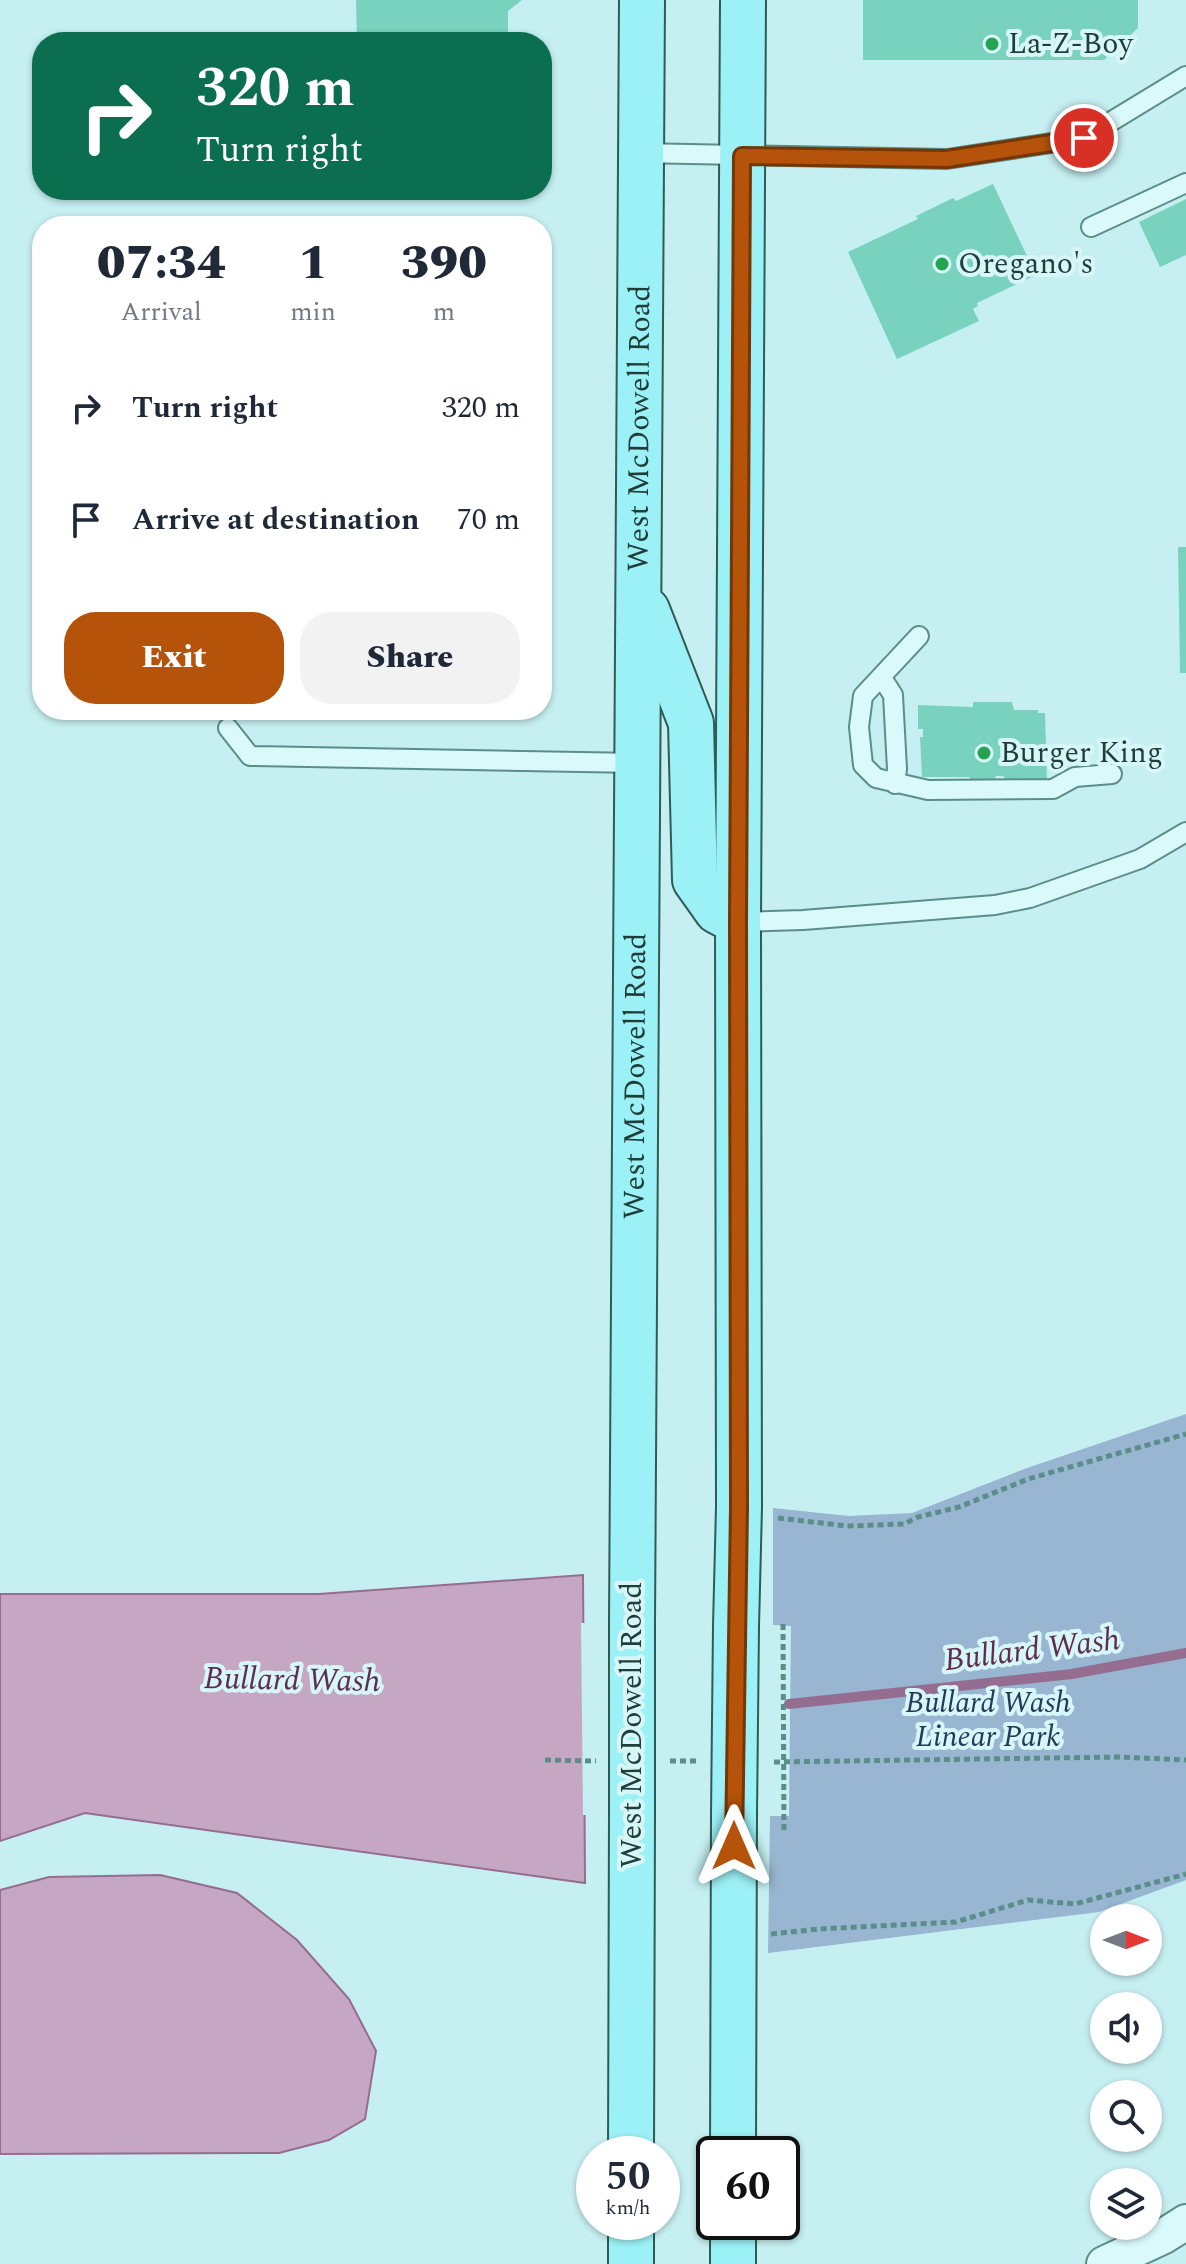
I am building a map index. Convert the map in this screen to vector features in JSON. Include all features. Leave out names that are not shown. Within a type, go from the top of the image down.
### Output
[{"type":"main road","name":"West McDowell Road","points":[[631,2136],[642,0]]},
{"type":"main road","points":[[733,2136],[739,1507],[738,922],[743,0]]},
{"type":"main road","points":[[637,585],[691,723],[695,880],[717,911],[738,922]]},
{"type":"main road","points":[[631,2240],[631,2264]]},
{"type":"main road","points":[[733,2240],[733,2264]]},
{"type":"street","points":[[1104,2264],[1164,2236],[1186,2222]]},
{"type":"lane","points":[[639,153],[947,159],[1084,138],[1186,76]]},
{"type":"lane","points":[[1091,227],[1186,183]]},
{"type":"lane","points":[[919,636],[863,696],[859,727],[863,765],[876,778],[928,790],[1053,789],[1075,777],[1112,774]]},
{"type":"lane","points":[[882,678],[893,695],[895,784]]},
{"type":"lane","points":[[228,728],[250,756],[638,763]]},
{"type":"lane","points":[[738,922],[995,905],[1030,898],[1140,859],[1186,832]]},
{"type":"path","points":[[739,1507],[783,1519],[847,1526],[904,1524],[918,1517],[959,1507],[1028,1479],[1186,1434]]},
{"type":"path","points":[[783,1624],[784,1831]]},
{"type":"path","points":[[765,1762],[1119,1757],[1186,1760]]},
{"type":"path","points":[[545,1760],[608,1761]]},
{"type":"path","points":[[655,1761],[702,1761]]},
{"type":"path","points":[[734,1939],[819,1929],[956,1922],[1028,1900],[1075,1904],[1186,1874]]},
{"type":"green space","name":"Bullard Wash Linear Park","points":[[1186,1414],[1186,1880],[1121,1904],[1090,1904],[1090,1913],[768,1953],[770,1816],[789,1816],[791,1626],[773,1625],[773,1508],[849,1516],[912,1513],[1027,1468]]},
{"type":"water","points":[[583,1575],[585,1883],[85,1813],[0,1841],[0,1594],[319,1594]]},
{"type":"water","points":[[160,1875],[237,1893],[297,1940],[349,1999],[376,2051],[365,2119],[329,2140],[279,2153],[0,2154],[0,1890],[49,1877]]},
{"type":"pier","points":[[581,1623],[585,1623],[588,1705],[587,1815],[583,1815]]},
{"type":"building","points":[[356,0],[522,0],[508,11],[508,32],[357,32]]},
{"type":"building","name":"La-Z-Boy","points":[[863,0],[1138,0],[1138,28],[1104,60],[863,60]]},
{"type":"building","name":"Oregano's","points":[[993,184],[1036,275],[977,303],[978,306],[973,309],[979,321],[897,359],[848,252],[918,219],[916,216],[953,198],[956,201]]},
{"type":"building","points":[[1186,199],[1186,255],[1160,267],[1139,222]]},
{"type":"building","points":[[1178,547],[1186,547],[1186,673],[1180,673]]},
{"type":"building","name":"Burger King","points":[[973,702],[1012,702],[1014,710],[1045,713],[1047,782],[1026,782],[1026,778],[1006,780],[1003,776],[996,776],[992,783],[978,783],[978,779],[970,780],[970,777],[922,777],[920,737],[923,737],[923,729],[918,729],[918,705],[973,707]]},
{"type":"waterway","name":"Bullard Wash","points":[[789,1704],[1072,1674],[1186,1653]]},
{"type":"place","name":"La-Z-Boy","points":[[992,44]]},
{"type":"place","name":"Oregano's","points":[[942,264]]},
{"type":"place","name":"Burger King","points":[[984,753]]},
{"type":"route","points":[[734,1846],[739,1507],[742,156],[947,159],[1084,138]]}]
